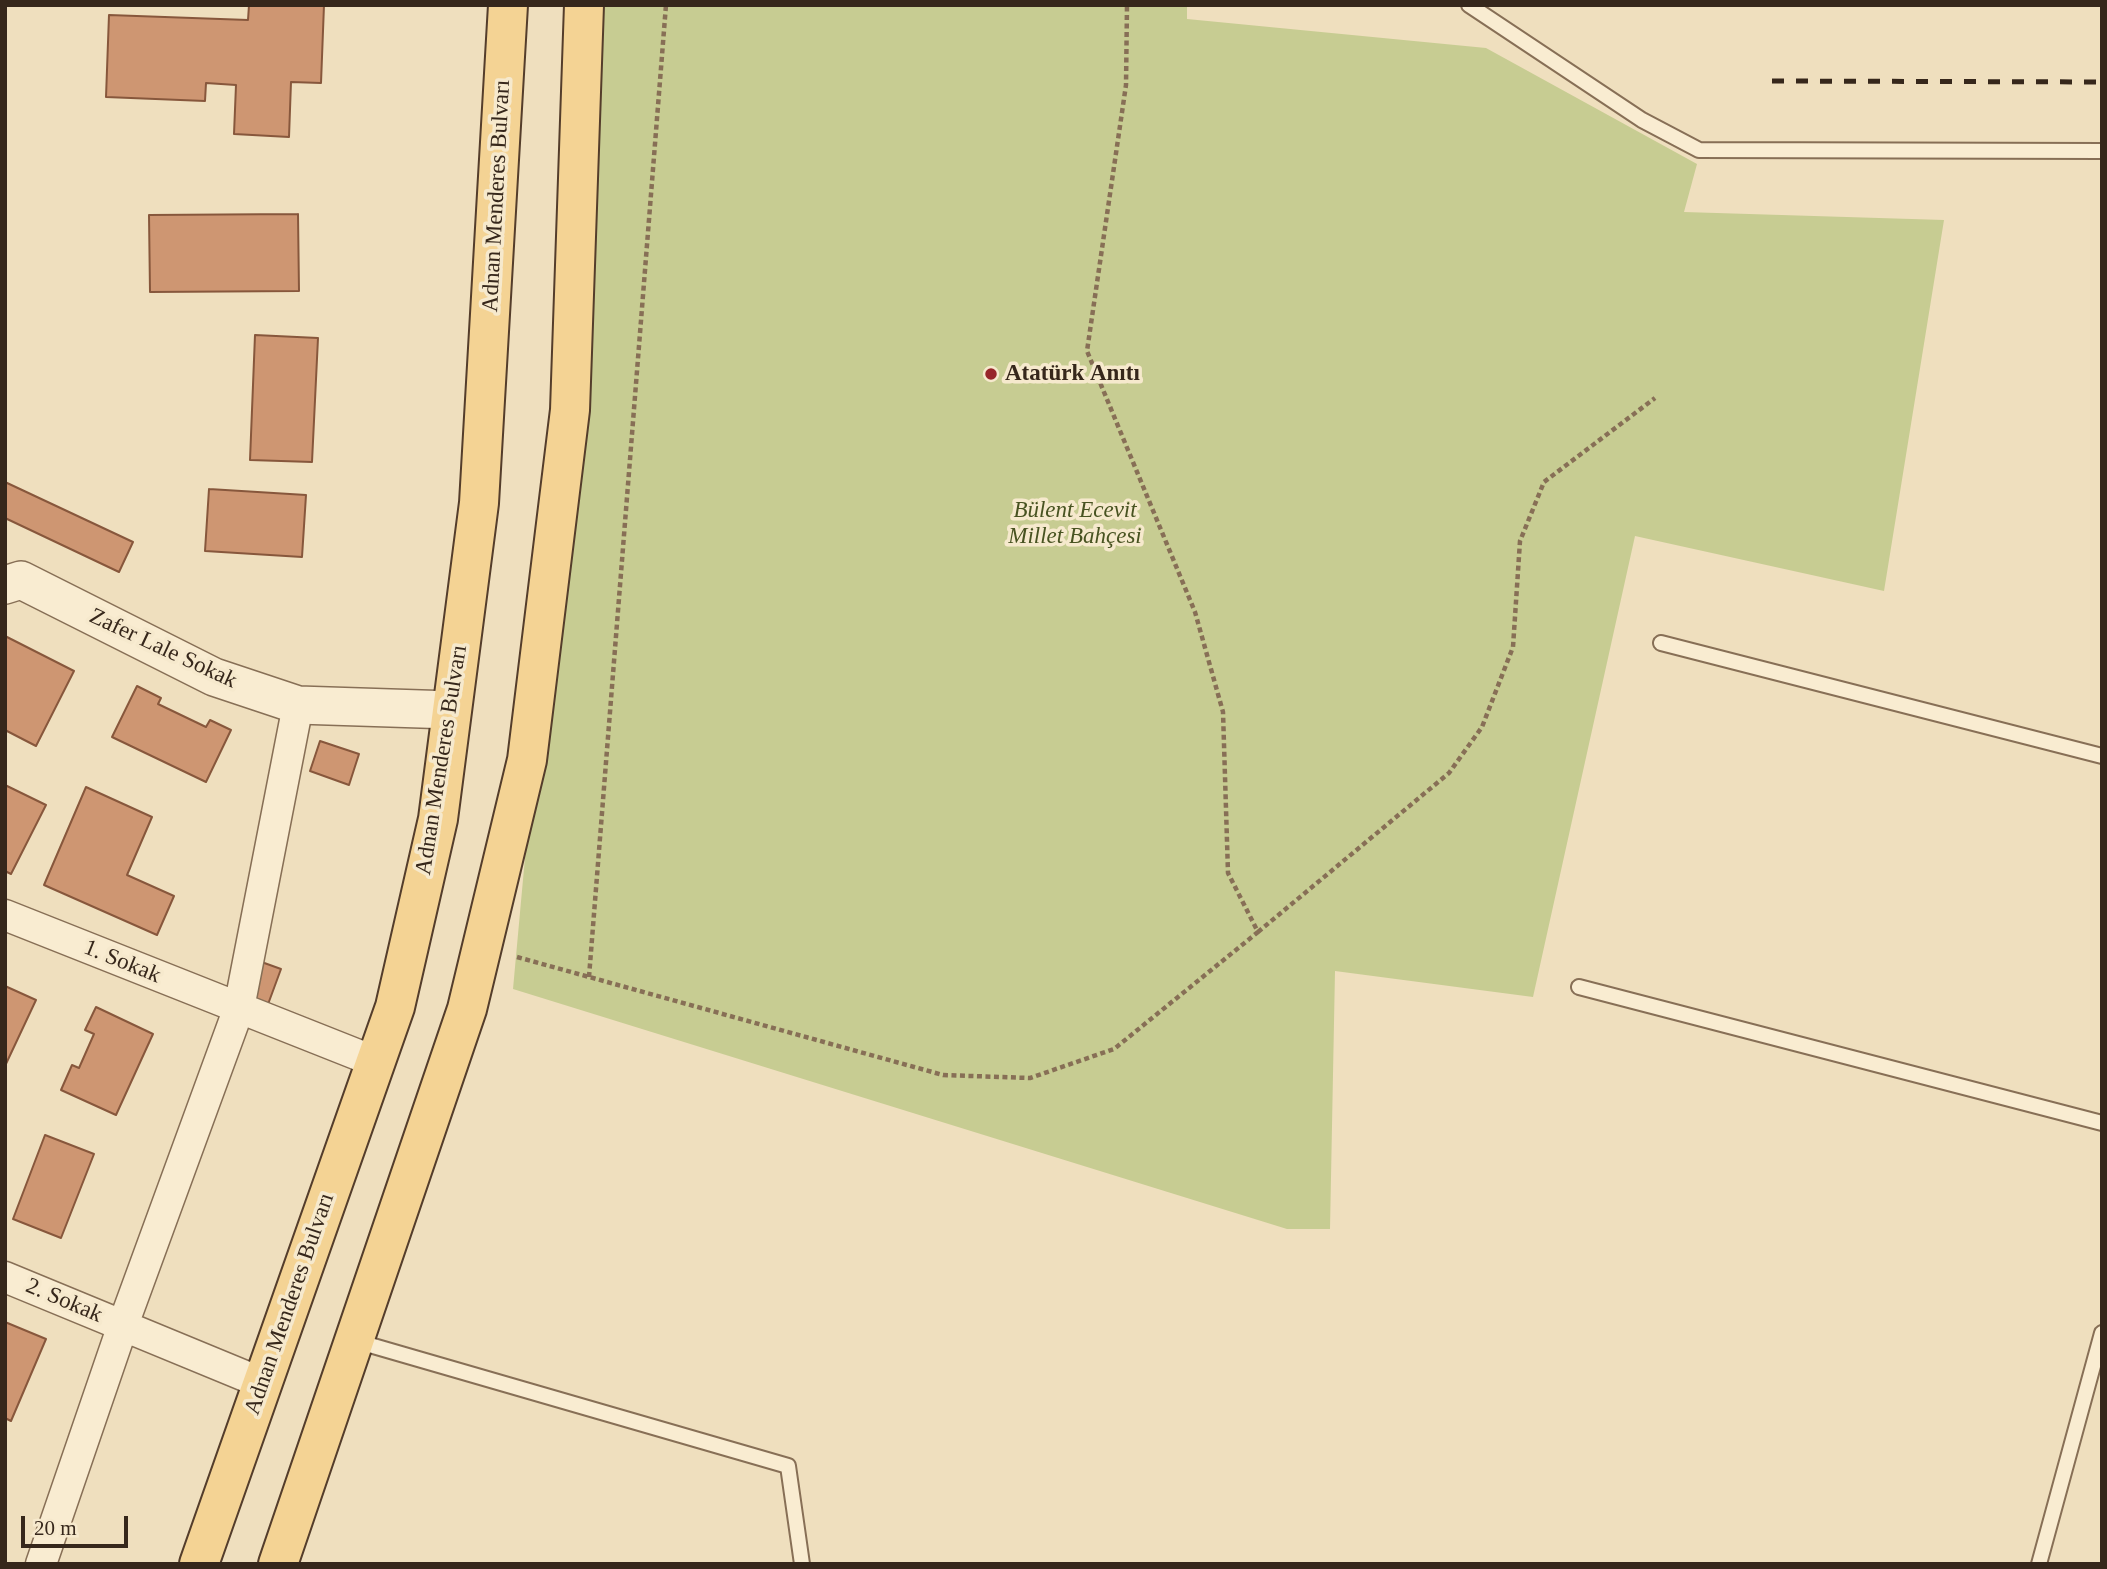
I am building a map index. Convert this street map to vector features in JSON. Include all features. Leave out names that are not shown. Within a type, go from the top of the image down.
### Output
[{"type":"main road","name":"Adnan Menderes Bulvarı","points":[[199,1564],[395,1007],[438,819],[479,503],[508,5]]},
{"type":"main road","points":[[278,1564],[467,1009],[527,761],[570,410],[584,5]]},
{"type":"street","name":"Zafer Lale Sokak","points":[[5,585],[21,580],[214,677],[298,705],[452,710]]},
{"type":"street","points":[[41,1564],[123,1325],[239,1008],[298,705]]},
{"type":"street","name":"1. Sokak","points":[[5,915],[376,1062]]},
{"type":"street","name":"2. Sokak","points":[[5,1277],[262,1383]]},
{"type":"lane","points":[[1469,5],[1642,120],[1699,150],[2102,152]]},
{"type":"lane","points":[[1661,643],[2102,756]]},
{"type":"lane","points":[[1578,987],[2102,1123]]},
{"type":"lane","points":[[2039,1564],[2102,1333]]},
{"type":"lane","points":[[354,1341],[788,1466],[802,1564]]},
{"type":"path","points":[[589,977],[666,5]]},
{"type":"path","points":[[1127,5],[1126,85],[1087,351],[1195,612],[1223,712],[1228,873],[1258,932]]},
{"type":"path","points":[[482,948],[943,1075],[1030,1078],[1114,1049],[1449,772],[1482,726],[1513,647],[1520,541],[1544,482],[1655,398]]},
{"type":"green space","name":"Bülent Ecevit Millet Bahçesi","points":[[603,5],[1187,5],[1187,19],[1486,48],[1697,164],[1684,212],[1944,220],[1884,591],[1635,536],[1533,997],[1335,971],[1330,1229],[1287,1229],[513,989]]},
{"type":"building","points":[[249,5],[324,5],[321,83],[291,82],[289,137],[234,134],[236,85],[206,83],[205,101],[106,97],[109,15],[248,20]]},
{"type":"building","points":[[298,214],[299,291],[150,292],[149,215]]},
{"type":"building","points":[[255,335],[318,338],[312,462],[250,460]]},
{"type":"building","points":[[5,482],[133,542],[119,572],[5,518]]},
{"type":"building","points":[[209,489],[306,495],[302,557],[205,551]]},
{"type":"building","points":[[5,636],[74,671],[36,746],[5,730]]},
{"type":"building","points":[[137,686],[161,698],[158,704],[206,727],[210,720],[231,730],[206,782],[112,737]]},
{"type":"building","points":[[320,741],[359,754],[349,785],[310,771]]},
{"type":"building","points":[[5,785],[46,805],[11,874],[5,871]]},
{"type":"building","points":[[86,787],[152,817],[127,875],[174,896],[157,935],[44,885]]},
{"type":"building","points":[[256,960],[281,969],[267,1007],[242,998]]},
{"type":"building","points":[[5,986],[36,1000],[5,1066]]},
{"type":"building","points":[[96,1007],[153,1034],[116,1115],[61,1090],[72,1065],[79,1068],[94,1034],[85,1030]]},
{"type":"building","points":[[45,1135],[94,1154],[61,1238],[13,1219]]},
{"type":"building","points":[[5,1322],[46,1339],[11,1421],[5,1418]]},
{"type":"railway","points":[[1772,81],[2102,82]]},
{"type":"place","name":"Atatürk Anıtı","points":[[991,374]]}]
